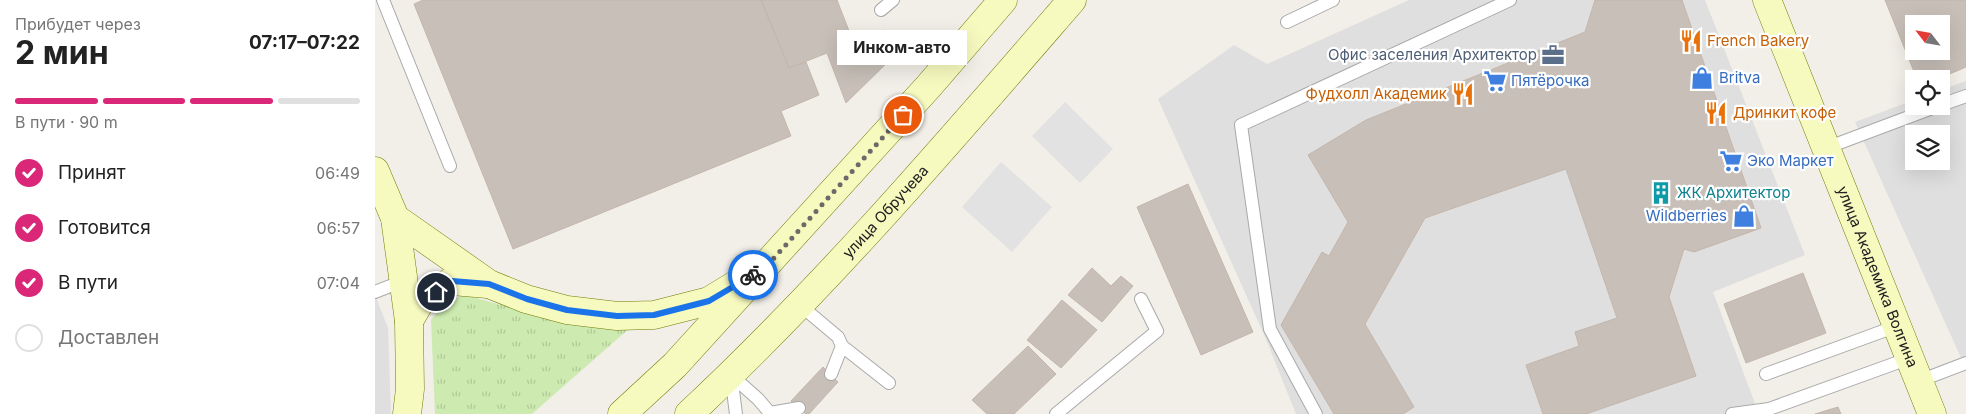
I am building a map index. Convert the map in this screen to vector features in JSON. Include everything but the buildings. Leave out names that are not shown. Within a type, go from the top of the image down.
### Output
[{"type":"street","points":[[622,414],[675,366],[928,87],[1003,0]]},
{"type":"street","name":"улица Обручева","points":[[689,414],[731,375],[800,305],[924,169],[1072,0]]},
{"type":"street","name":"улица Академика Волгина","points":[[1767,0],[1932,414]]},
{"type":"street","points":[[375,171],[395,218],[409,321],[410,388],[407,414]]},
{"type":"street","points":[[395,218],[489,284],[527,299],[567,310],[617,316],[654,315],[709,301],[765,268]]},
{"type":"street","points":[[409,321],[420,302],[452,281],[489,284]]},
{"type":"lane","points":[[383,0],[450,166]]},
{"type":"lane","points":[[881,10],[893,0]]},
{"type":"lane","points":[[1287,22],[1333,0]]},
{"type":"lane","points":[[1316,414],[1270,329],[1241,125],[1510,0]]},
{"type":"lane","points":[[1950,102],[1966,96]]},
{"type":"lane","points":[[1826,148],[1916,115]]},
{"type":"lane","points":[[375,292],[403,281]]},
{"type":"lane","points":[[1056,414],[1157,331],[1141,298]]},
{"type":"lane","points":[[800,305],[838,337],[842,346],[889,383]]},
{"type":"lane","points":[[1767,374],[1897,326]]},
{"type":"lane","points":[[831,374],[842,346]]},
{"type":"lane","points":[[1732,414],[1769,409],[1914,369],[1966,363]]},
{"type":"lane","points":[[731,375],[758,399],[770,413],[799,408]]},
{"type":"lane","points":[[731,375],[736,414]]},
{"type":"shaded area","points":[[1409,0],[1705,0],[1805,255],[1713,292],[1759,414],[1296,414],[1265,337],[1158,99],[1234,45],[1267,64]]},
{"type":"shaded area","points":[[1966,81],[1966,369],[1855,122],[1905,103],[1905,115],[1950,115],[1950,87]]},
{"type":"shaded area","points":[[1065,102],[1113,149],[1080,183],[1032,136]]},
{"type":"shaded area","points":[[1001,162],[1052,207],[1012,252],[962,207]]},
{"type":"shaded area","points":[[375,295],[388,328],[391,414],[375,414]]},
{"type":"green space","points":[[465,295],[560,321],[631,327],[532,414],[435,414],[431,320],[446,304]]},
{"type":"way so far","points":[[753,275],[765,268],[903,115]]},
{"type":"place","name":"French Bakery","points":[[1691,41]]},
{"type":"place","name":"Офис заселения Архитектор","points":[[1553,55]]},
{"type":"place","name":"Britva","points":[[1702,78]]},
{"type":"place","name":"Пятёрочка","points":[[1495,81]]},
{"type":"place","name":"Фудхолл Академик","points":[[1463,94]]},
{"type":"place","name":"Дринкит кофе","points":[[1716,113]]},
{"type":"place","name":"Инком-авто","points":[[903,115]]},
{"type":"place","name":"Эко Маркет","points":[[1731,161]]},
{"type":"place","name":"ЖК Архитектор","points":[[1661,193]]},
{"type":"place","name":"Wildberries","points":[[1744,216]]},
{"type":"route","points":[[436,292],[452,281],[489,284],[527,299],[567,310],[617,316],[654,315],[709,301],[753,275]]}]
